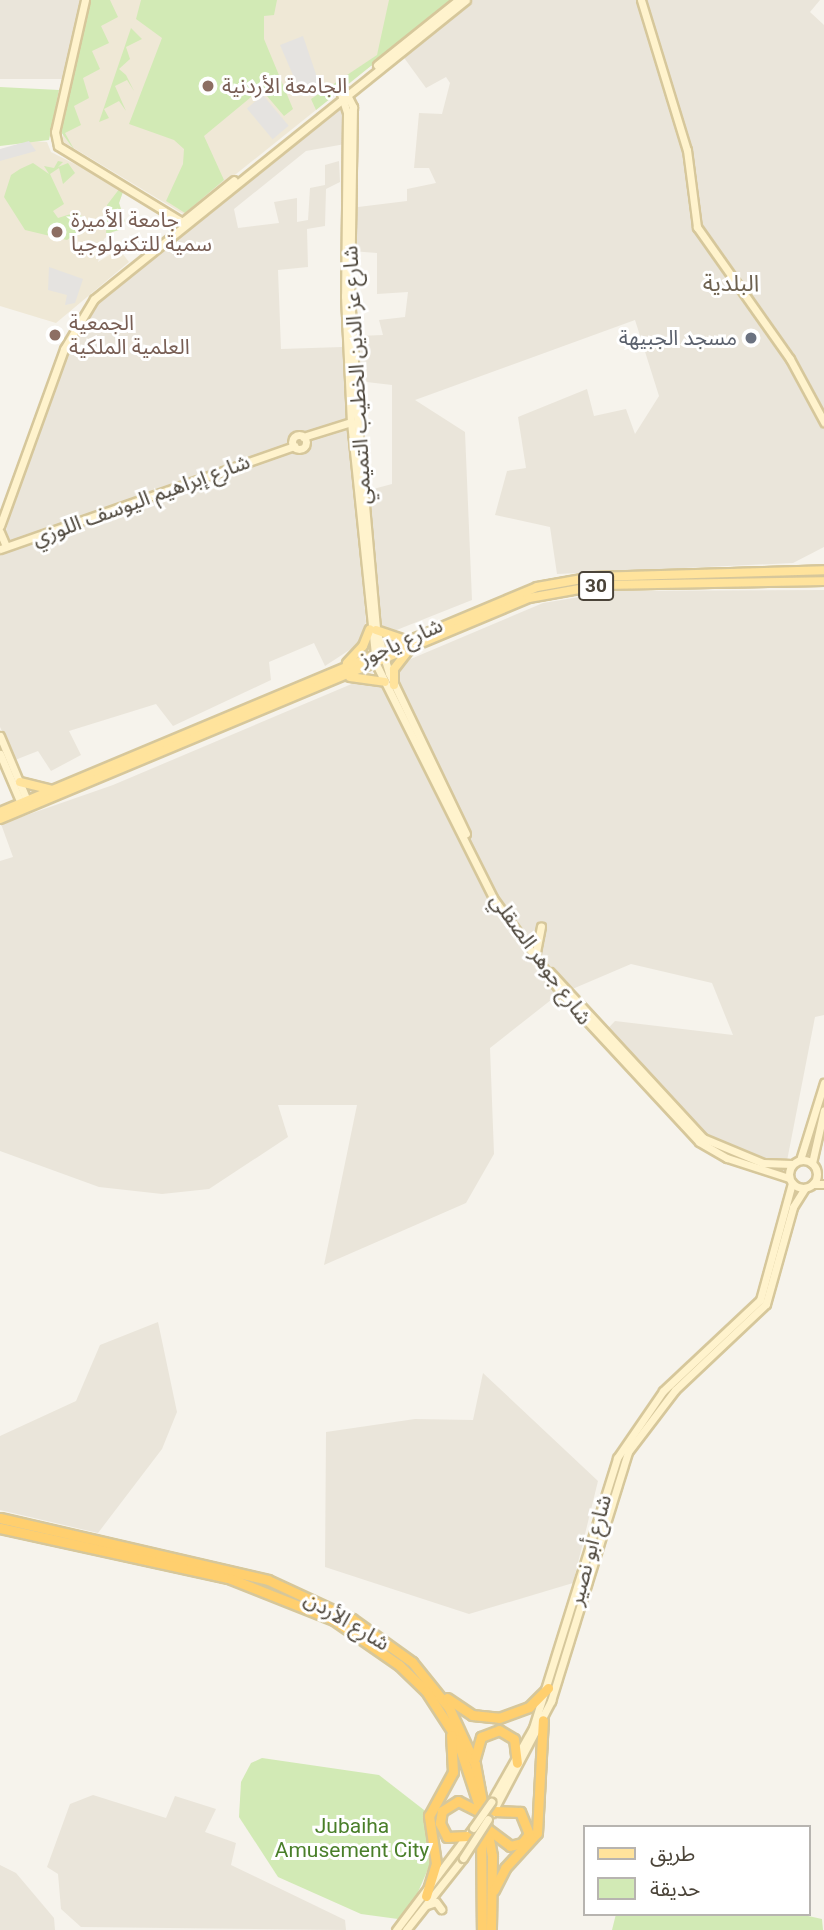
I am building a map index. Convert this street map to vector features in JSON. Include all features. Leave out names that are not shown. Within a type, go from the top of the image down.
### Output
[{"type":"highway","name":"شارع الأردن","points":[[0,1518],[214,1564],[292,1589],[378,1636],[438,1692],[475,1764],[488,1815],[491,1930]]},
{"type":"highway","name":"شارع الأردن","points":[[0,1528],[206,1573],[292,1600],[393,1659],[449,1723],[488,1815],[482,1930]]},
{"type":"highway","points":[[438,1692],[468,1713],[495,1718],[523,1711],[548,1688]]},
{"type":"highway","points":[[491,1902],[505,1868],[537,1833],[543,1720]]},
{"type":"highway","points":[[426,1896],[436,1863],[429,1816],[453,1767],[449,1723]]},
{"type":"highway","points":[[475,1764],[480,1739],[497,1730],[514,1739],[517,1763]]},
{"type":"highway","points":[[470,1832],[447,1837],[442,1811],[458,1801],[488,1815]]},
{"type":"main road","name":"شارع ياجوز","points":[[0,819],[54,790],[515,594],[565,580],[824,570]]},
{"type":"main road","name":"شارع ياجوز","points":[[0,811],[26,806],[559,590],[824,581]]},
{"type":"main road","points":[[341,669],[363,646],[373,629],[390,639],[412,638]]},
{"type":"main road","points":[[333,681],[362,676],[389,684],[395,666],[409,649]]},
{"type":"main road","points":[[20,782],[54,790]]},
{"type":"street","points":[[85,0],[55,132],[58,146],[168,211],[184,224]]},
{"type":"street","points":[[0,526],[79,319],[98,294],[459,0]]},
{"type":"street","points":[[184,224],[337,103],[344,94],[359,86],[466,0]]},
{"type":"street","points":[[640,0],[686,147],[696,227],[792,362],[824,422]]},
{"type":"street","points":[[337,103],[350,108],[359,86]]},
{"type":"street","name":"شارع عز الدين الخطيب التميمي","points":[[344,94],[350,108],[350,292],[363,517],[373,629]]},
{"type":"street","name":"شارع عز الدين الخطيب التميمي","points":[[350,108],[345,296],[351,422],[373,629],[379,662]]},
{"type":"street","name":"شارع إبراهيم اليوسف اللوزي","points":[[4,548],[273,453],[351,422]]},
{"type":"street","points":[[0,532],[4,548],[0,557]]},
{"type":"street","name":"شارع جوهر الصقلي","points":[[379,662],[493,898],[563,995],[699,1142],[727,1157],[809,1186]]},
{"type":"street","name":"شارع جوهر الصقلي","points":[[389,684],[495,892],[536,953],[608,1040],[703,1138],[762,1163],[796,1162],[814,1166]]},
{"type":"street","points":[[0,736],[20,782],[26,806]]},
{"type":"street","points":[[0,754],[26,806]]},
{"type":"street","points":[[536,953],[541,926]]},
{"type":"street","points":[[796,1162],[824,1083]]},
{"type":"street","points":[[824,1110],[814,1166],[824,1175]]},
{"type":"street","name":"شارع أبو نصير","points":[[396,1930],[426,1896],[470,1832],[488,1815],[517,1763],[548,1688],[619,1453],[663,1391],[760,1300],[796,1162]]},
{"type":"street","name":"شارع أبو نصير","points":[[406,1930],[463,1858],[543,1720],[628,1452],[676,1390],[766,1304],[793,1207],[809,1186],[814,1166]]},
{"type":"street","points":[[809,1186],[824,1184]]},
{"type":"street","points":[[424,1907],[436,1902],[441,1909]]},
{"type":"shaded area","points":[[0,0],[81,0],[66,79],[0,79]]},
{"type":"shaded area","name":"الجامعة الأردنية","points":[[90,0],[453,0],[185,215],[62,141]]},
{"type":"shaded area","points":[[470,0],[820,0],[810,12],[824,25],[824,547],[793,563],[557,574],[550,527],[495,515],[507,471],[526,468],[518,417],[587,389],[594,416],[626,409],[635,434],[659,396],[635,320],[415,400],[465,432],[472,600],[379,637],[362,492],[392,484],[392,385],[358,381],[358,336],[383,335],[379,320],[405,317],[408,292],[377,294],[377,253],[351,251],[358,207],[407,201],[407,189],[436,183],[429,168],[414,168],[419,113],[442,114],[450,83],[446,77],[426,88],[402,55]]},
{"type":"shaded area","points":[[303,36],[320,86],[302,96],[280,45]]},
{"type":"shaded area","points":[[263,95],[289,126],[273,139],[247,108]]},
{"type":"shaded area","points":[[346,101],[345,144],[306,151],[234,209],[238,228],[279,223],[274,202],[297,198],[297,222],[308,220],[310,188],[325,185],[325,165],[339,161],[340,182],[326,189],[325,226],[307,229],[308,267],[278,270],[281,349],[342,347],[366,622],[357,645],[325,666],[314,643],[269,662],[271,680],[173,726],[156,704],[69,731],[81,755],[51,771],[38,751],[15,760],[0,727],[0,554],[15,496],[73,337],[104,294]]},
{"type":"shaded area","name":"جامعة الأميرة سمية للتكنولوجيا","points":[[29,141],[47,142],[51,152],[124,189],[119,203],[125,221],[104,239],[98,262],[119,249],[129,262],[56,323],[0,306],[0,150]]},
{"type":"shaded area","points":[[29,141],[36,151],[0,161],[0,149]]},
{"type":"shaded area","points":[[49,267],[83,279],[75,303],[65,305],[67,295],[48,290]]},
{"type":"shaded area","points":[[824,590],[824,1015],[815,1017],[786,1166],[708,1141],[598,1039],[615,1021],[733,1035],[712,983],[631,964],[556,996],[490,1048],[494,1154],[466,1203],[324,1265],[357,1105],[278,1105],[288,1137],[209,1189],[162,1194],[99,1187],[0,1151],[0,861],[13,857],[1,824],[113,785],[543,603],[616,591]]},
{"type":"shaded area","points":[[158,1322],[177,1412],[162,1449],[98,1533],[0,1510],[0,1436],[76,1401],[100,1345]]},
{"type":"shaded area","points":[[483,1373],[598,1481],[573,1583],[469,1614],[325,1567],[326,1432],[415,1419],[473,1420]]},
{"type":"shaded area","points":[[93,1795],[166,1818],[175,1796],[216,1809],[205,1832],[236,1843],[231,1865],[345,1920],[346,1930],[81,1927],[61,1909],[58,1874],[47,1867],[70,1804]]},
{"type":"shaded area","points":[[0,1865],[16,1873],[54,1918],[55,1930],[0,1930]]},
{"type":"green space","points":[[90,0],[110,0],[118,17],[101,26],[109,43],[92,51],[100,69],[83,78],[89,98],[74,106],[81,125],[65,133],[75,151],[61,132]]},
{"type":"green space","points":[[141,0],[277,0],[274,15],[264,16],[264,39],[293,109],[284,116],[261,89],[204,136],[224,180],[185,213],[166,201],[183,164],[184,149],[174,140],[129,124],[162,38],[136,19]]},
{"type":"green space","points":[[389,0],[453,0],[316,110],[311,99],[377,55]]},
{"type":"green space","points":[[131,28],[142,39],[126,47],[130,59],[119,69],[126,75],[134,91],[127,80],[115,86],[126,111],[119,101],[104,109],[109,118],[99,122]]},
{"type":"green space","points":[[0,87],[59,90],[49,140],[0,146]]},
{"type":"green space","points":[[58,161],[63,162],[58,167],[68,163],[75,173],[63,184],[59,168],[50,174],[64,204],[53,211],[58,218],[77,212],[89,223],[67,240],[25,230],[4,197],[11,175],[20,169],[33,163],[49,174],[44,166],[54,168]]},
{"type":"green space","points":[[120,188],[124,189],[119,203],[125,221],[119,230],[106,234],[107,205]]},
{"type":"green space","name":"Jubaiha Amusement City","points":[[262,1758],[379,1775],[424,1810],[432,1860],[415,1899],[398,1919],[361,1914],[278,1877],[239,1817],[241,1782],[251,1763]]},
{"type":"green space","points":[[616,1916],[808,1916],[822,1919],[823,1930],[612,1930]]},
{"type":"place","name":"الجامعة الأردنية","points":[[208,86]]},
{"type":"place","name":"جامعة الأميرة سمية للتكنولوجيا","points":[[57,232]]},
{"type":"place","name":"الجمعية العلمية الملكية","points":[[55,335]]},
{"type":"place","name":"مسجد الجبيهة","points":[[751,338]]},
{"type":"district","name":"البلدية","points":[[731,284]]}]
